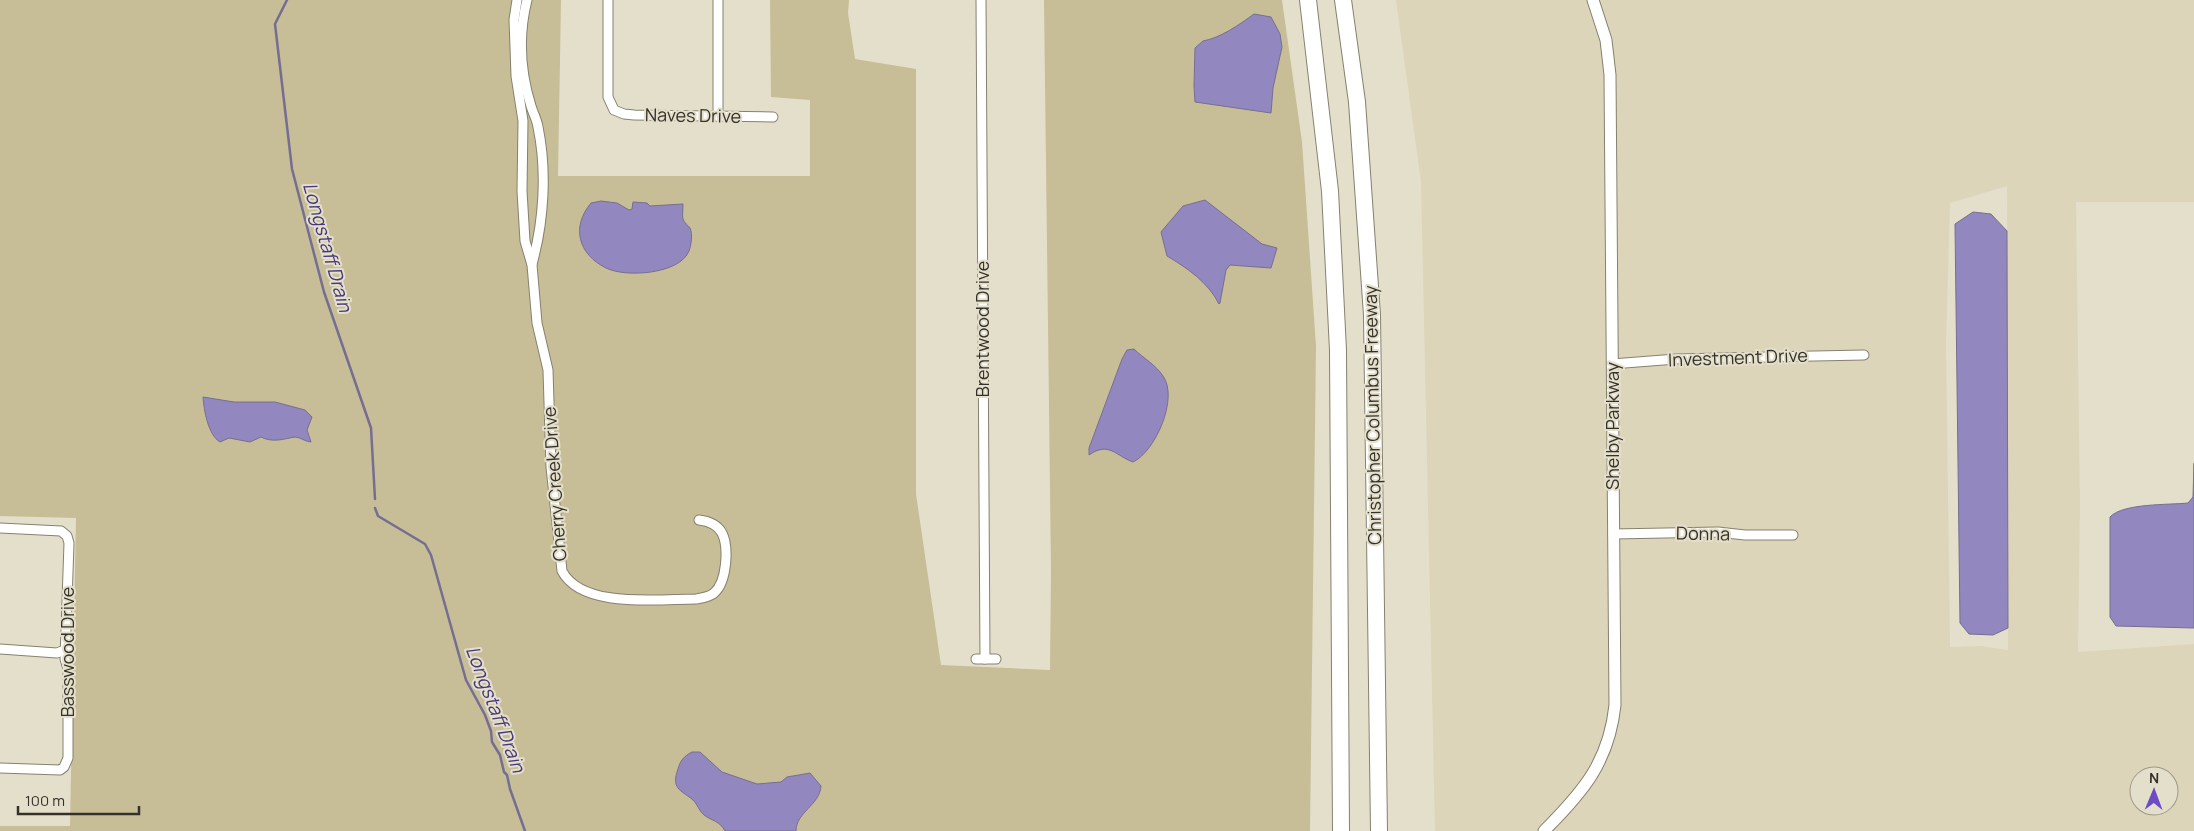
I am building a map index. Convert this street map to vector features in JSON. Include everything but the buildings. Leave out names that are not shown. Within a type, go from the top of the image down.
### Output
[{"type":"highway","name":"Christopher Columbus Freeway","points":[[1308,0],[1330,191],[1338,350],[1341,831]]},
{"type":"highway","name":"Christopher Columbus Freeway","points":[[1343,0],[1357,102],[1372,315],[1379,831]]},
{"type":"street","name":"Cherry Creek Drive","points":[[517,0],[514,20],[523,121],[522,190],[525,242],[532,264],[537,323],[548,370],[551,466],[559,560],[564,575],[581,590],[604,598],[696,599],[714,594],[723,582],[725,575],[725,540],[718,527],[707,521],[699,520]]},
{"type":"street","name":"Cherry Creek Drive","points":[[527,0],[521,35],[519,71],[538,126],[542,152],[543,179],[538,242],[532,264]]},
{"type":"street","name":"Naves Drive","points":[[608,0],[608,97],[614,110],[634,115],[773,117]]},
{"type":"street","points":[[718,0],[718,116]]},
{"type":"street","name":"Brentwood Drive","points":[[982,0],[981,659],[996,659]]},
{"type":"street","name":"Shelby Parkway","points":[[1549,830],[1593,775],[1611,729],[1615,690],[1609,69],[1605,34],[1593,0]]},
{"type":"street","points":[[524,220],[540,219]]},
{"type":"street","name":"Investment Drive","points":[[1612,364],[1676,359],[1864,355]]},
{"type":"street","name":"Basswood Drive","points":[[0,528],[61,531],[67,536],[69,543],[68,751],[64,767],[60,770],[0,768]]},
{"type":"street","name":"Donna","points":[[1613,534],[1718,532],[1745,535],[1793,535]]},
{"type":"street","points":[[0,649],[57,653],[67,649]]},
{"type":"shaded area","points":[[0,0],[561,0],[558,176],[810,176],[810,100],[771,97],[770,0],[849,0],[848,13],[855,59],[916,69],[916,494],[941,665],[1050,670],[1051,570],[1044,0],[1282,0],[1302,142],[1316,346],[1310,831],[0,831],[0,826],[70,826],[76,518],[0,516]]},
{"type":"shaded area","points":[[1396,0],[2194,0],[2194,202],[2076,202],[2080,504],[2078,652],[2194,644],[2194,831],[1435,831],[1421,182]],"holes":[[[2007,186],[2008,650],[1981,646],[1950,647],[1946,343],[1950,203]]]},
{"type":"shaded area","points":[[1254,14],[1271,17],[1280,34],[1282,47],[1273,88],[1271,113],[1195,102],[1195,48],[1203,41],[1236,27]]},
{"type":"shaded area","points":[[1205,200],[1262,244],[1277,248],[1271,268],[1230,265],[1226,270],[1219,304],[1203,282],[1167,256],[1161,232],[1183,206]]},
{"type":"shaded area","points":[[601,201],[617,203],[629,210],[632,209],[633,202],[647,203],[650,206],[683,204],[683,219],[690,228],[691,233],[689,251],[684,259],[664,269],[639,273],[615,271],[596,262],[584,248],[580,239],[580,230],[581,221],[591,203]]},
{"type":"shaded area","points":[[1973,212],[1991,214],[2007,231],[2008,628],[1993,635],[1969,634],[1960,623],[1955,224]]},
{"type":"shaded area","points":[[1134,349],[1160,372],[1167,386],[1168,397],[1162,424],[1149,447],[1133,462],[1107,449],[1096,451],[1089,455],[1089,448],[1122,359],[1127,350]]},
{"type":"shaded area","points":[[203,397],[234,402],[275,402],[305,410],[312,417],[307,430],[311,442],[295,437],[274,440],[261,437],[250,442],[229,438],[220,442],[212,434]]},
{"type":"shaded area","points":[[2194,463],[2194,628],[2116,626],[2110,617],[2110,517],[2116,512],[2135,507],[2188,503],[2193,497]]},
{"type":"shaded area","points":[[692,752],[700,752],[722,772],[757,784],[781,782],[787,777],[810,773],[821,786],[820,793],[800,819],[796,831],[725,831],[718,823],[704,815],[694,801],[680,791],[676,784],[676,775],[680,764]]},
{"type":"waterway","name":"Longstaff Drain","points":[[287,0],[275,24],[292,169],[324,292],[371,428],[375,499]]},
{"type":"waterway","name":"Longstaff Drain","points":[[375,508],[378,516],[425,544],[431,555],[466,680],[485,715],[491,731],[492,742],[500,755],[504,772],[507,775],[525,831]]}]
